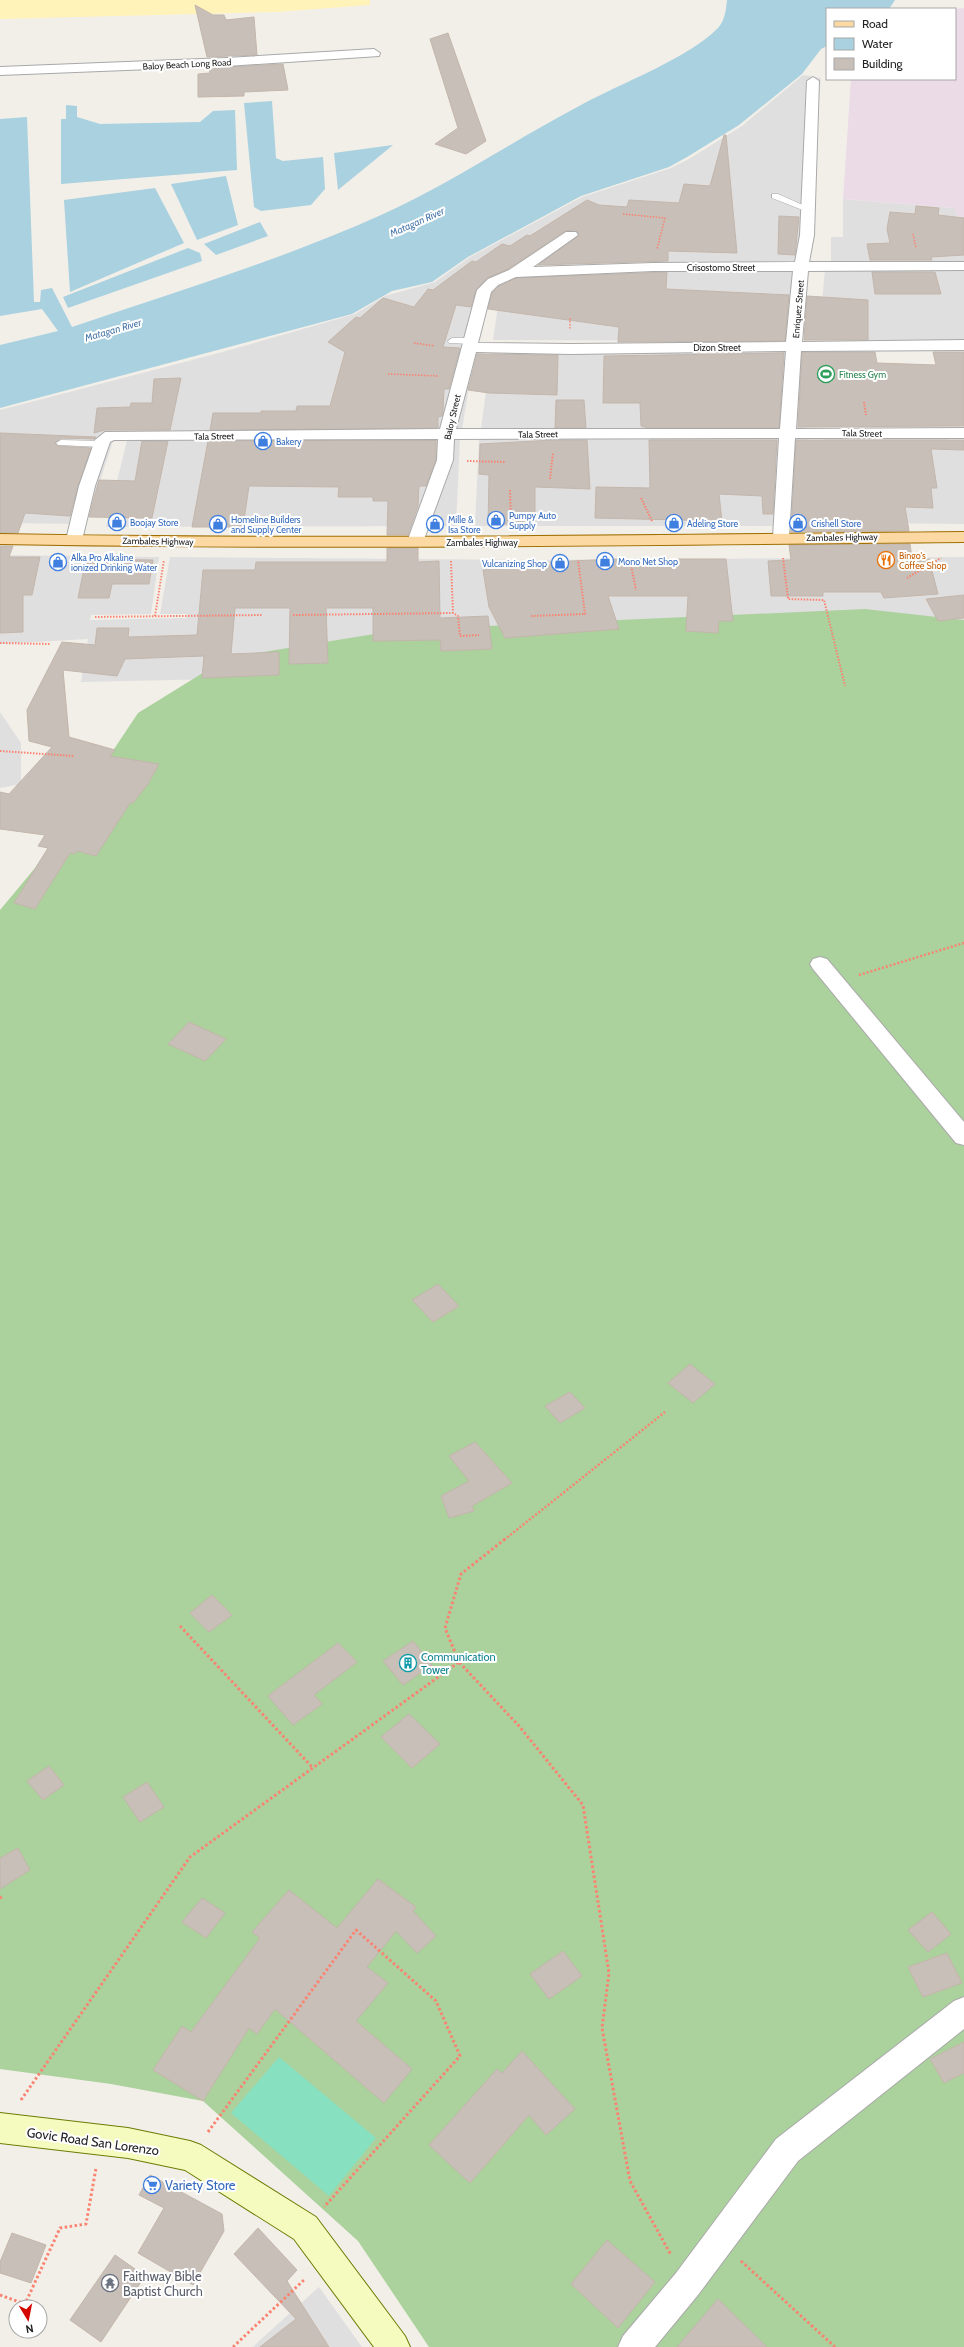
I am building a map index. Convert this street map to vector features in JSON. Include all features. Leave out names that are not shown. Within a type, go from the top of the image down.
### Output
[{"type":"main road","name":"Zambales Highway","points":[[0,538],[167,542],[512,542],[781,537],[964,537]]},
{"type":"main road","name":"Govic Road San Lorenzo","points":[[1,2128],[128,2143],[190,2156],[305,2228],[394,2347]]},
{"type":"street","name":"Baloy Beach Long Road","points":[[0,71],[227,62],[374,53]]},
{"type":"street","name":"Enriquez Street","points":[[781,537],[788,432],[790,374],[795,347],[801,267],[805,248],[808,209],[813,81]]},
{"type":"street","points":[[513,273],[571,235]]},
{"type":"street","name":"Crisostomo Street","points":[[484,290],[493,282],[513,273],[653,267],[964,266]]},
{"type":"street","name":"Baloy Street","points":[[415,542],[445,460],[446,436],[484,290]]},
{"type":"street","name":"Dizon Street","points":[[471,344],[795,347],[964,346]]},
{"type":"street","name":"Tala Street","points":[[106,440],[559,434],[964,432]]},
{"type":"street","points":[[74,540],[87,486],[106,440]]},
{"type":"street","points":[[820,964],[964,1137]]},
{"type":"street","points":[[634,2347],[687,2284],[787,2150],[964,2011]]},
{"type":"lane","points":[[775,196],[808,209]]},
{"type":"lane","points":[[452,341],[471,344]]},
{"type":"lane","points":[[60,443],[106,440]]},
{"type":"path","points":[[623,214],[665,218],[653,267]]},
{"type":"path","points":[[388,374],[462,377]]},
{"type":"path","points":[[550,479],[554,443],[559,434]]},
{"type":"path","points":[[445,460],[506,462]]},
{"type":"path","points":[[510,490],[512,542]]},
{"type":"path","points":[[781,537],[788,599],[824,600],[845,686]]},
{"type":"path","points":[[627,540],[636,590]]},
{"type":"path","points":[[531,616],[585,614],[576,541]]},
{"type":"path","points":[[155,616],[167,542]]},
{"type":"path","points":[[451,542],[453,613]]},
{"type":"path","points":[[907,578],[945,555]]},
{"type":"path","points":[[293,615],[453,613],[458,616],[460,636],[479,635]]},
{"type":"path","points":[[95,617],[262,615]]},
{"type":"path","points":[[0,643],[50,644]]},
{"type":"path","points":[[0,751],[74,756]]},
{"type":"path","points":[[836,982],[964,943]]},
{"type":"path","points":[[665,1412],[462,1574],[445,1628],[459,1662],[519,1726],[583,1806],[609,1973],[602,2028],[630,2181],[687,2284]]},
{"type":"path","points":[[180,1626],[313,1768]]},
{"type":"path","points":[[1,2128],[190,1857],[459,1662]]},
{"type":"path","points":[[190,2156],[356,1930],[436,2002],[460,2056],[305,2228]]},
{"type":"path","points":[[0,2295],[25,2304],[60,2228],[86,2224],[101,2141]]},
{"type":"path","points":[[719,2240],[835,2347]]},
{"type":"path","points":[[233,2347],[250,2329],[328,2259]]},
{"type":"shaded area","points":[[964,8],[964,217],[957,216],[954,208],[843,199],[851,80],[956,80],[956,9]]},
{"type":"shaded area","points":[[803,75],[821,78],[806,196],[808,261],[535,263],[578,233],[573,231],[490,290],[476,344],[462,430],[124,431],[115,435],[86,524],[0,523],[0,410],[219,353],[355,314],[385,296],[435,282],[470,257],[582,197],[671,168],[689,159],[742,126]]},
{"type":"shaded area","points":[[843,199],[955,208],[957,216],[964,217],[964,261],[831,261],[831,237],[843,237]]},
{"type":"shaded area","points":[[825,268],[964,268],[964,340],[819,340]]},
{"type":"shaded area","points":[[804,269],[800,341],[493,340],[500,292],[525,271]]},
{"type":"shaded area","points":[[492,347],[797,349],[805,429],[481,429]]},
{"type":"shaded area","points":[[133,438],[460,438],[456,526],[106,527],[127,440]]},
{"type":"shaded area","points":[[479,438],[807,439],[818,526],[475,526]]},
{"type":"shaded area","points":[[947,438],[949,449],[964,450],[964,524],[870,523],[833,499],[824,439]]},
{"type":"shaded area","points":[[0,555],[159,557],[151,614],[91,615],[90,620],[187,618],[187,614],[160,614],[170,557],[533,560],[964,557],[964,626],[492,673],[81,682],[88,639],[0,644]]},
{"type":"shaded area","points":[[0,712],[21,743],[21,784],[0,788]]},
{"type":"shaded area","points":[[319,2287],[362,2347],[253,2347],[259,2341]]},
{"type":"green space","points":[[865,609],[964,620],[964,2347],[429,2347],[358,2241],[203,2101],[111,2084],[0,2069],[0,910],[35,868],[138,713],[227,658],[399,630]]},
{"type":"green space","points":[[279,2057],[376,2138],[329,2196],[231,2113]]},
{"type":"sand","points":[[0,0],[370,0],[370,5],[276,12],[0,19]]},
{"type":"water","name":"Matagan River","points":[[727,0],[895,0],[890,8],[826,8],[826,46],[821,49],[802,74],[739,125],[669,167],[581,196],[468,257],[432,282],[392,291],[352,314],[0,408],[0,345],[58,331],[42,309],[0,316],[0,119],[27,117],[34,302],[40,302],[41,290],[52,288],[72,327],[305,247],[407,203],[556,119],[690,50],[718,28],[725,15]]},
{"type":"water","points":[[272,101],[276,158],[283,161],[323,157],[325,189],[311,205],[261,211],[254,207],[244,103]]},
{"type":"water","points":[[66,105],[77,106],[77,117],[100,124],[200,122],[213,111],[235,110],[237,170],[61,184],[61,119],[66,119]]},
{"type":"water","points":[[393,145],[338,190],[334,153]]},
{"type":"water","points":[[226,176],[238,225],[197,240],[171,184]]},
{"type":"water","points":[[155,188],[184,243],[70,292],[64,200]]},
{"type":"water","points":[[260,222],[268,236],[216,255],[204,244]]},
{"type":"water","points":[[188,248],[200,253],[202,261],[68,308],[63,297]]},
{"type":"building","points":[[195,5],[213,15],[224,15],[226,20],[254,17],[257,55],[207,57]]},
{"type":"building","points":[[448,33],[486,141],[466,154],[435,144],[458,128],[430,39]]},
{"type":"building","points":[[283,64],[288,90],[244,92],[244,96],[198,97],[198,74],[210,73],[209,68]]},
{"type":"building","points":[[724,135],[726,135],[737,253],[668,251],[668,261],[538,265],[579,235],[576,230],[565,231],[508,269],[487,278],[476,290],[471,307],[456,305],[443,347],[460,348],[449,389],[444,389],[443,412],[442,416],[438,417],[438,428],[210,430],[213,413],[296,411],[297,406],[330,406],[345,352],[328,342],[356,317],[360,318],[383,298],[414,307],[428,289],[433,290],[472,261],[476,262],[502,244],[510,246],[527,235],[530,236],[587,200],[599,205],[627,207],[629,200],[679,203],[684,184],[710,186]]},
{"type":"building","points":[[916,206],[939,208],[938,215],[964,218],[964,255],[931,257],[932,260],[870,260],[867,244],[890,243],[887,229],[890,212],[915,214]]},
{"type":"building","points":[[779,216],[799,217],[795,255],[778,254]]},
{"type":"building","points":[[667,272],[666,289],[789,295],[785,341],[618,342],[619,327],[488,309],[492,293],[499,286],[516,278]]},
{"type":"building","points":[[872,272],[935,272],[941,294],[875,294]]},
{"type":"building","points":[[807,296],[868,300],[868,340],[804,340]]},
{"type":"building","points":[[802,352],[875,352],[877,363],[936,365],[933,352],[964,352],[964,426],[798,427]]},
{"type":"building","points":[[784,353],[779,428],[648,428],[641,426],[640,403],[603,403],[604,356]]},
{"type":"building","points":[[477,354],[558,355],[557,395],[489,393],[468,390]]},
{"type":"building","points":[[181,378],[170,430],[105,430],[94,433],[97,408],[130,407],[131,403],[152,403],[154,379]]},
{"type":"building","points":[[556,400],[584,400],[586,428],[555,428]]},
{"type":"building","points":[[0,433],[96,437],[94,439],[61,438],[55,443],[58,446],[91,448],[78,486],[70,516],[25,513],[18,533],[0,533]]},
{"type":"building","points":[[436,440],[436,460],[426,486],[419,486],[418,506],[408,535],[387,535],[388,501],[373,501],[373,497],[338,497],[339,487],[249,486],[243,527],[192,527],[208,441]]},
{"type":"building","points":[[554,440],[587,440],[590,489],[535,487],[535,524],[488,524],[489,475],[479,474],[480,444]]},
{"type":"building","points":[[649,440],[777,440],[773,514],[763,514],[762,496],[719,494],[722,521],[595,518],[596,487],[650,488]]},
{"type":"building","points":[[796,440],[964,440],[964,450],[931,449],[937,488],[931,488],[933,508],[905,507],[909,531],[791,532]]},
{"type":"building","points":[[142,441],[168,441],[152,518],[89,517],[99,480],[135,481]]},
{"type":"building","points":[[910,544],[912,559],[929,559],[938,594],[884,598],[881,592],[823,592],[823,596],[771,596],[768,561],[791,560],[789,545]]},
{"type":"building","points":[[0,546],[13,546],[9,557],[40,557],[32,595],[23,595],[23,632],[0,633]]},
{"type":"building","points":[[387,548],[418,548],[418,562],[439,561],[440,618],[488,616],[492,649],[441,651],[440,640],[373,641],[373,608],[326,608],[328,663],[289,664],[290,608],[235,608],[231,654],[279,652],[279,675],[202,678],[204,656],[125,659],[117,676],[63,670],[69,737],[115,750],[110,756],[159,764],[148,784],[133,803],[130,803],[96,856],[77,851],[75,854],[70,853],[35,909],[14,903],[48,848],[38,846],[45,835],[0,829],[0,792],[9,794],[52,747],[29,741],[27,710],[62,642],[95,645],[97,628],[129,628],[128,637],[197,635],[203,570],[255,570],[256,562],[387,562]]},
{"type":"building","points":[[86,559],[153,560],[149,584],[112,584],[109,598],[78,598]]},
{"type":"building","points":[[615,559],[726,559],[733,621],[719,621],[718,633],[686,631],[688,596],[608,596],[619,629],[505,638],[489,607],[483,570],[551,565],[550,562]]},
{"type":"building","points":[[964,595],[964,618],[938,621],[926,599]]},
{"type":"building","points":[[189,1022],[226,1039],[205,1061],[168,1044]]},
{"type":"building","points":[[438,1284],[459,1306],[433,1322],[412,1300]]},
{"type":"building","points":[[690,1364],[715,1384],[693,1403],[668,1383]]},
{"type":"building","points":[[570,1392],[585,1408],[560,1423],[545,1406]]},
{"type":"building","points":[[475,1442],[512,1483],[472,1506],[474,1511],[449,1518],[441,1496],[469,1481],[449,1456]]},
{"type":"building","points":[[212,1595],[232,1615],[209,1632],[190,1613]]},
{"type":"building","name":"Communication Tower","points":[[413,1641],[432,1665],[403,1685],[383,1661]]},
{"type":"building","points":[[338,1643],[357,1662],[314,1695],[322,1704],[293,1725],[268,1696]]},
{"type":"building","points":[[409,1714],[440,1744],[412,1768],[381,1737]]},
{"type":"building","points":[[49,1766],[64,1785],[43,1800],[27,1781]]},
{"type":"building","points":[[147,1782],[164,1807],[140,1822],[123,1797]]},
{"type":"building","points":[[18,1848],[30,1870],[0,1889],[0,1858]]},
{"type":"building","points":[[378,1879],[416,1907],[413,1911],[436,1936],[417,1953],[396,1931],[367,1967],[388,1983],[356,2021],[412,2069],[384,2103],[275,2009],[257,2034],[249,2028],[203,2101],[153,2070],[182,2026],[191,2032],[260,1938],[252,1932],[289,1890],[337,1928]]},
{"type":"building","points":[[202,1898],[225,1913],[206,1938],[182,1922]]},
{"type":"building","points":[[932,1912],[951,1934],[928,1952],[908,1930]]},
{"type":"building","points":[[563,1951],[582,1976],[549,1999],[530,1974]]},
{"type":"building","points":[[947,1953],[962,1983],[923,1997],[908,1967]]},
{"type":"building","points":[[964,2042],[964,2073],[944,2083],[930,2059]]},
{"type":"building","points":[[522,2051],[575,2109],[546,2135],[529,2115],[470,2183],[429,2145],[497,2069],[502,2073]]},
{"type":"building","points":[[150,2175],[222,2214],[224,2231],[193,2285],[138,2253],[164,2208],[139,2195]]},
{"type":"building","points":[[258,2228],[297,2270],[287,2281],[329,2347],[260,2347],[296,2319],[234,2254]]},
{"type":"building","points":[[12,2233],[46,2245],[31,2283],[0,2273],[0,2262]]},
{"type":"building","points":[[607,2240],[655,2282],[618,2328],[571,2284]]},
{"type":"building","points":[[115,2255],[145,2276],[101,2342],[70,2320]]},
{"type":"building","points":[[718,2299],[767,2347],[677,2347]]},
{"type":"place","name":"Fitness Gym","points":[[826,374]]},
{"type":"place","name":"Bakery","points":[[263,441]]},
{"type":"place","name":"Pumpy Auto Supply","points":[[496,520]]},
{"type":"place","name":"Boojay Store","points":[[117,522]]},
{"type":"place","name":"Adeling Store","points":[[674,523]]},
{"type":"place","name":"Crishell Store","points":[[798,523]]},
{"type":"place","name":"Homeline Builders and Supply Center","points":[[218,524]]},
{"type":"place","name":"Mille & Isa Store","points":[[435,524]]},
{"type":"place","name":"Bingo's Coffee Shop","points":[[886,560]]},
{"type":"place","name":"Mono Net Shop","points":[[605,561]]},
{"type":"place","name":"Alka Pro Alkaline ionized Drinking Water","points":[[58,562]]},
{"type":"place","name":"Vulcanizing Shop","points":[[560,563]]},
{"type":"place","name":"Communication Tower","points":[[408,1663]]},
{"type":"place","name":"Variety Store","points":[[152,2185]]},
{"type":"place","name":"Faithway Bible Baptist Church","points":[[110,2283]]}]
